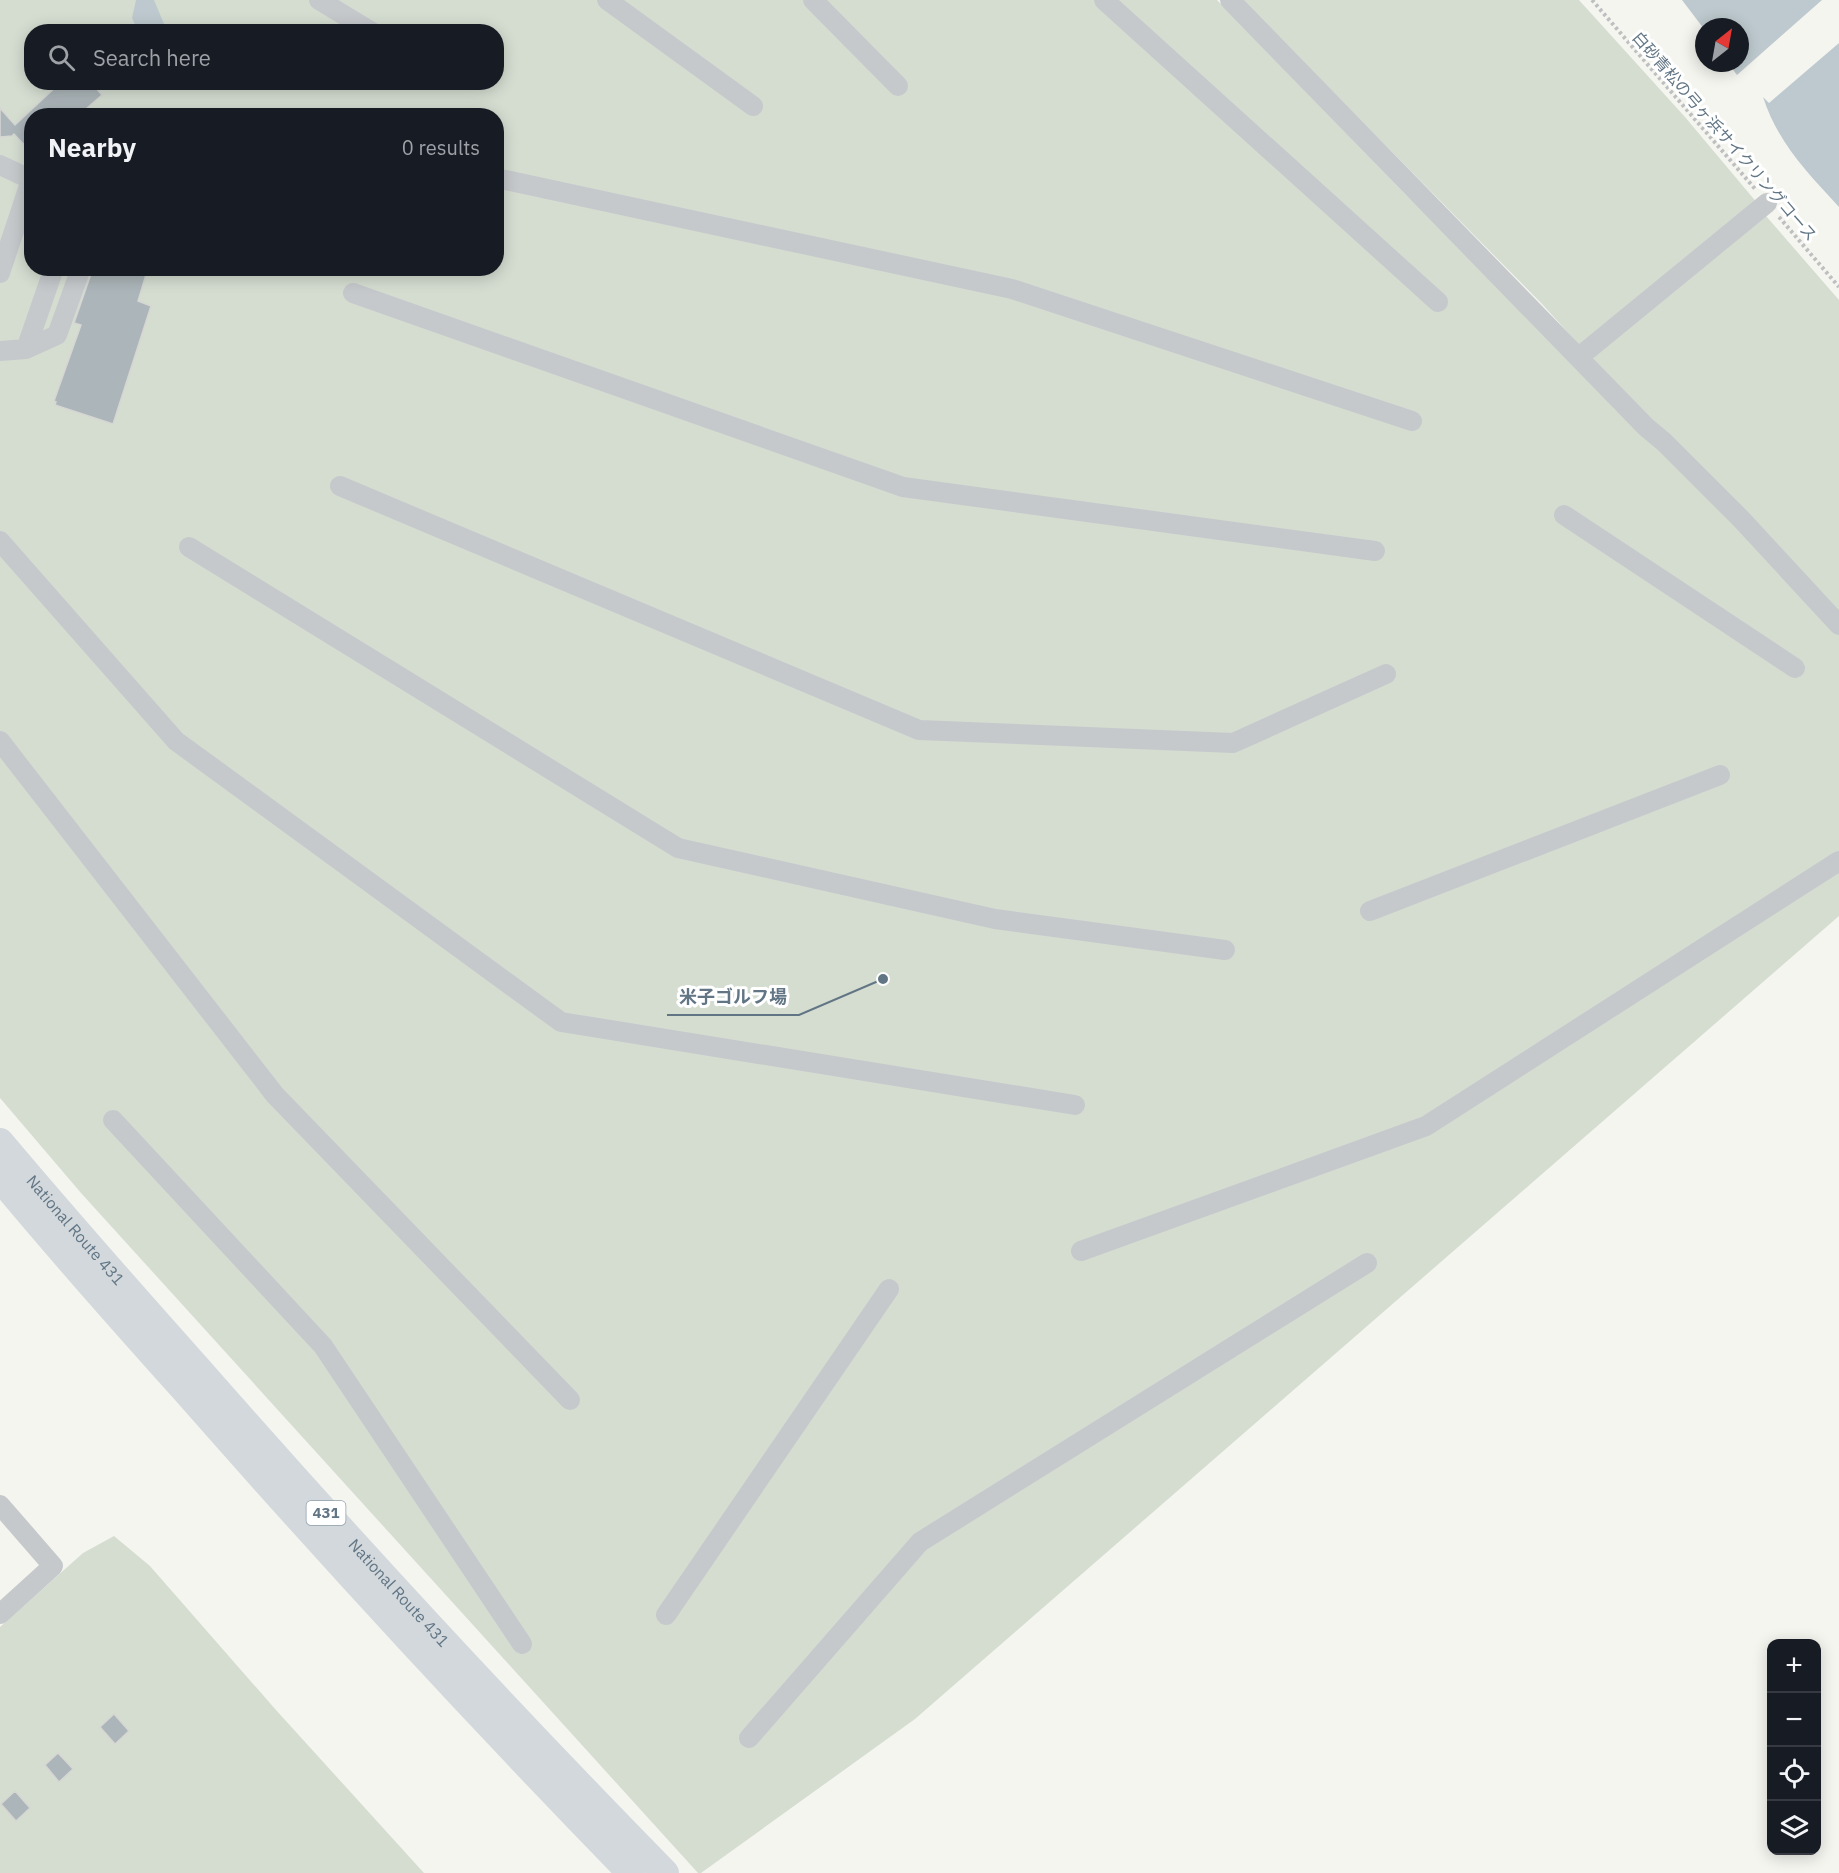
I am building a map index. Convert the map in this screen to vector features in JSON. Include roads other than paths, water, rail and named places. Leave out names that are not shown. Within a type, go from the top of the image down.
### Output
[{"type":"highway","name":"National Route 431","points":[[0,1142],[262,1442],[421,1618],[665,1873]]},
{"type":"highway","name":"National Route 431","points":[[0,1178],[243,1456],[411,1642],[631,1873]]},
{"type":"street","points":[[320,0],[359,24]]},
{"type":"street","points":[[608,0],[753,106]]},
{"type":"street","points":[[813,0],[898,86]]},
{"type":"street","points":[[1104,0],[1438,302]]},
{"type":"street","points":[[1230,0],[1646,427],[1742,520],[1839,625]]},
{"type":"street","points":[[0,165],[24,177]]},
{"type":"street","points":[[504,180],[1012,289],[1412,421]]},
{"type":"street","points":[[0,273],[24,201]]},
{"type":"street","points":[[1579,357],[1767,203]]},
{"type":"street","points":[[26,349],[51,276]]},
{"type":"street","points":[[0,351],[26,349],[57,335],[78,276]]},
{"type":"street","points":[[353,293],[903,487],[1375,551]]},
{"type":"street","points":[[340,486],[919,730],[1233,743],[1386,674]]},
{"type":"street","points":[[1564,514],[1795,668]]},
{"type":"street","points":[[0,542],[176,741],[561,1022],[1074,1105]]},
{"type":"street","points":[[189,547],[678,848],[995,919],[1225,950]]},
{"type":"street","points":[[0,741],[275,1095],[570,1400]]},
{"type":"street","points":[[1370,911],[1720,775]]},
{"type":"street","points":[[1081,1251],[1426,1125],[1839,861]]},
{"type":"street","points":[[113,1120],[323,1346],[522,1644]]},
{"type":"street","points":[[749,1738],[920,1542],[1367,1263]]},
{"type":"street","points":[[666,1614],[889,1289]]},
{"type":"street","points":[[0,1505],[53,1566],[0,1614]]},
{"type":"place","name":"米子ゴルフ場","points":[[883,979]]}]
